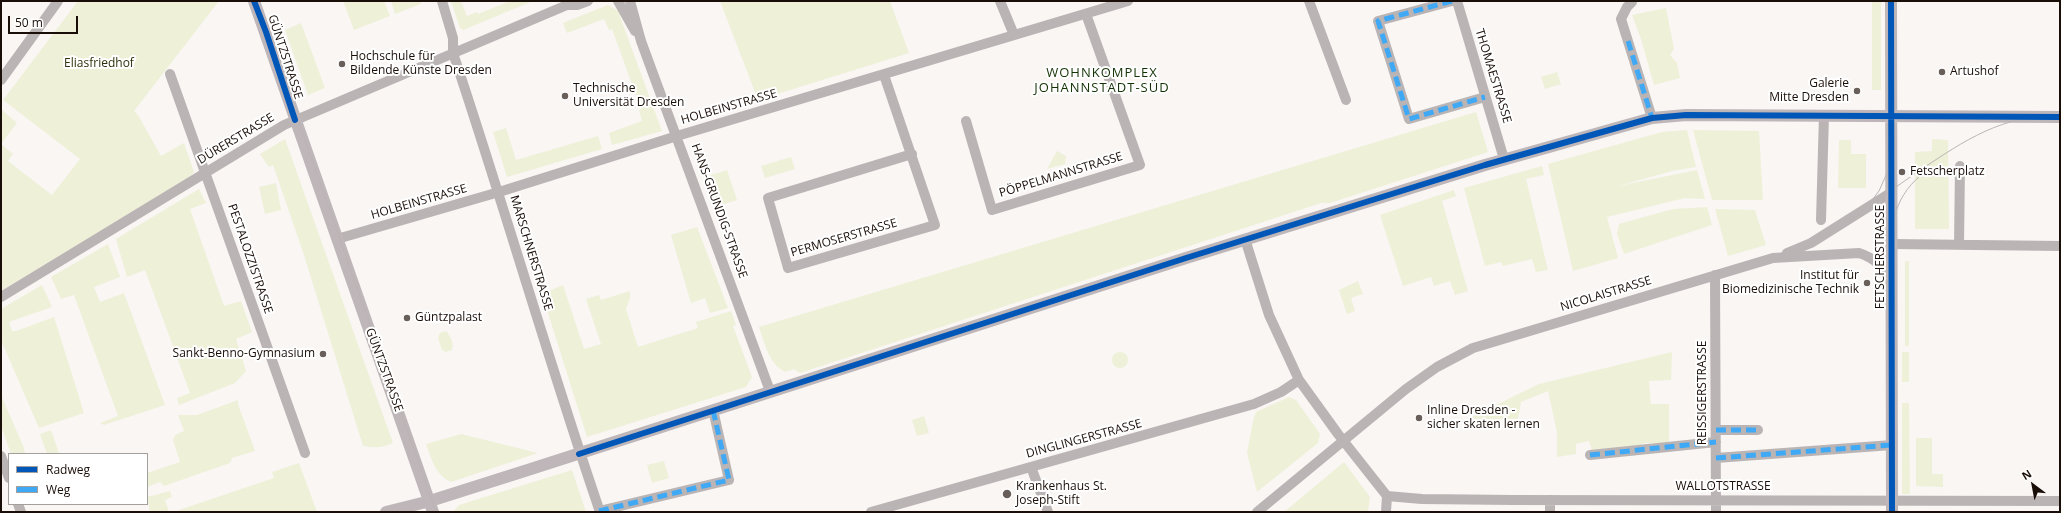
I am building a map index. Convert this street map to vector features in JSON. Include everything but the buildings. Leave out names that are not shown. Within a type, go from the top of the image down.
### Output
[{"type":"main road","name":"GÜNTZSTRASSE","points":[[254,1],[432,506]]},
{"type":"main road","name":"FETSCHERSTRASSE","points":[[1891,1],[1892,506]]},
{"type":"main road","points":[[386,512],[432,506],[579,454],[770,391],[1245,239],[1504,159],[1652,118],[1686,115],[1824,114],[1911,117],[2060,117]]},
{"type":"street","points":[[1,80],[58,1]]},
{"type":"street","name":"MARSCHNERSTRASSE","points":[[442,1],[454,38],[453,53],[499,192],[579,454],[599,512],[729,480],[713,410]]},
{"type":"street","name":"DÜRERSTRASSE","points":[[1,297],[206,172],[295,120],[569,3],[577,5],[588,1]]},
{"type":"street","name":"HANS-GRUNDIG-STRASSE","points":[[618,1],[641,41]]},
{"type":"street","name":"HANS-GRUNDIG-STRASSE","points":[[630,1],[641,41],[770,391]]},
{"type":"street","points":[[1000,1],[1014,35]]},
{"type":"street","name":"HOLBEINSTRASSE","points":[[337,239],[499,192],[677,136],[1128,1]]},
{"type":"street","points":[[1309,1],[1346,100]]},
{"type":"street","points":[[1452,1],[1378,21],[1409,119],[1485,97]]},
{"type":"street","name":"THOMAESTRASSE","points":[[1457,1],[1504,159]]},
{"type":"street","points":[[1633,1],[1627,7],[1621,19],[1652,118]]},
{"type":"street","name":"PÖPPELMANNSTRASSE","points":[[966,121],[992,210],[1140,165],[1086,14]]},
{"type":"street","name":"PESTALOZZISTRASSE","points":[[170,74],[305,453]]},
{"type":"street","name":"PERMOSERSTRASSE","points":[[884,75],[912,154],[936,225],[788,268],[768,198],[912,154]]},
{"type":"street","points":[[1821,220],[1824,114]]},
{"type":"street","points":[[1959,245],[1960,166]]},
{"type":"street","points":[[1774,258],[1811,243],[1892,192]]},
{"type":"street","points":[[1245,239],[1269,315],[1299,380],[1387,496],[1386,512]]},
{"type":"street","points":[[1892,244],[2060,246]]},
{"type":"street","name":"NICOLAISTRASSE","points":[[1257,512],[1406,389],[1452,358],[1488,343],[1774,258],[1859,253],[1867,255],[1879,263],[1892,283]]},
{"type":"street","name":"REISSIGERSTRASSE","points":[[1715,275],[1716,512]]},
{"type":"street","name":"DINGLINGERSTRASSE","points":[[871,512],[1254,404],[1281,392],[1299,380]]},
{"type":"street","points":[[1716,430],[1758,430]]},
{"type":"street","points":[[1590,455],[1716,442]]},
{"type":"street","points":[[1716,458],[1892,445]]},
{"type":"street","points":[[1,456],[8,475]]},
{"type":"street","points":[[1031,467],[1048,512]]},
{"type":"street","name":"WALLOTSTRASSE","points":[[1387,496],[1437,500],[1716,500],[1892,506],[2060,501]]},
{"type":"street","points":[[1550,500],[1550,512]]},
{"type":"green space","name":"Eliasfriedhof","points":[[78,1],[219,1],[134,111],[138,115],[161,156],[184,143],[194,172],[188,178],[1,291],[1,144],[13,154],[8,161],[52,195],[80,159],[3,100]]},
{"type":"green space","points":[[343,1],[384,1],[390,16],[354,30]]},
{"type":"green space","points":[[391,1],[420,1],[421,4],[395,14]]},
{"type":"green space","points":[[451,1],[461,1],[467,16],[477,12],[478,14],[510,1],[533,1],[463,30],[460,28]]},
{"type":"green space","points":[[720,1],[890,1],[909,53],[758,100]]},
{"type":"green space","points":[[1872,1],[1881,1],[1881,90],[1872,90]]},
{"type":"green space","points":[[608,5],[618,11],[662,131],[612,145],[609,133],[642,121],[639,110],[641,109],[612,29],[609,30],[604,19],[567,33],[563,23]]},
{"type":"green space","points":[[1666,8],[1674,49],[1670,55],[1677,63],[1680,78],[1654,85],[1641,39],[1632,15]]},
{"type":"green space","points":[[301,23],[325,88],[308,95],[285,30]]},
{"type":"green space","points":[[1557,72],[1561,84],[1545,89],[1541,77]]},
{"type":"green space","points":[[1,109],[17,123],[1,144]]},
{"type":"green space","points":[[1476,112],[1488,152],[1330,203],[1321,203],[800,373],[794,369],[785,372],[775,364],[768,353],[759,327]]},
{"type":"green space","points":[[506,128],[516,160],[598,136],[602,149],[507,177],[493,132]]},
{"type":"green space","points":[[1687,130],[1696,167],[1672,171],[1618,186],[1697,170],[1705,199],[1685,198],[1607,217],[1618,258],[1573,271],[1548,164],[1662,132]]},
{"type":"green space","points":[[1693,130],[1759,131],[1763,200],[1712,200]]},
{"type":"green space","points":[[285,139],[393,443],[389,445],[378,447],[363,446],[303,252],[273,165],[269,167],[260,154]]},
{"type":"green space","points":[[1932,139],[1948,140],[1949,229],[1915,229],[1915,152],[1932,151]]},
{"type":"green space","points":[[1839,140],[1851,140],[1851,154],[1866,154],[1866,188],[1838,188]]},
{"type":"green space","points":[[1057,151],[1066,156],[1065,164],[1047,169]]},
{"type":"green space","points":[[791,157],[795,169],[765,178],[761,166]]},
{"type":"green space","points":[[1542,166],[1544,175],[1526,179],[1548,270],[1536,272],[1532,259],[1503,266],[1501,262],[1485,266],[1464,188]]},
{"type":"green space","points":[[727,170],[737,200],[715,207],[705,177]]},
{"type":"green space","points":[[276,183],[281,210],[265,214],[259,187]]},
{"type":"green space","points":[[199,189],[206,203],[190,209],[224,306],[241,301],[252,332],[236,339],[246,371],[235,383],[179,405],[177,398],[190,393],[145,270],[127,277],[116,239]]},
{"type":"green space","points":[[1454,190],[1456,196],[1442,201],[1468,291],[1455,295],[1450,281],[1434,286],[1431,277],[1403,286],[1380,215]]},
{"type":"green space","points":[[1707,207],[1712,225],[1624,254],[1617,234],[1619,224],[1673,209]]},
{"type":"green space","points":[[1715,209],[1755,210],[1766,245],[1728,256]]},
{"type":"green space","points":[[697,227],[728,308],[710,313],[705,298],[691,303],[671,235]]},
{"type":"green space","points":[[108,244],[120,277],[94,287],[100,302],[124,293],[165,405],[104,425],[100,423],[118,416],[74,295],[61,299],[51,277]]},
{"type":"green space","points":[[1905,261],[1909,261],[1909,346],[1905,346]]},
{"type":"green space","points":[[1358,281],[1363,294],[1351,298],[1355,311],[1347,314],[1339,290]]},
{"type":"green space","points":[[42,285],[52,307],[9,322],[12,331],[16,331],[54,317],[84,413],[39,428],[1,340],[1,309]]},
{"type":"green space","points":[[563,285],[584,349],[601,344],[586,299],[599,295],[601,300],[630,291],[630,298],[626,309],[638,347],[698,328],[696,322],[731,311],[736,325],[733,326],[752,377],[746,387],[587,437],[542,294]]},
{"type":"green space","points":[[446,331],[453,344],[452,350],[446,352],[442,350],[438,338],[440,333]]},
{"type":"green space","points":[[1120,352],[1127,357],[1128,360],[1123,367],[1120,368],[1113,363],[1112,360],[1117,353]]},
{"type":"green space","points":[[1672,352],[1671,380],[1649,381],[1651,404],[1669,404],[1669,443],[1645,443],[1638,446],[1592,450],[1589,441],[1576,444],[1576,454],[1557,457],[1557,432],[1548,391],[1521,402],[1518,419],[1465,420],[1539,384]]},
{"type":"green space","points":[[1902,352],[1909,352],[1909,382],[1902,382]]},
{"type":"green space","points":[[1,395],[25,453],[11,453],[1,426]]},
{"type":"green space","points":[[1289,397],[1296,400],[1320,434],[1318,443],[1257,492],[1247,453],[1256,412]]},
{"type":"green space","points":[[238,400],[238,404],[255,451],[232,458],[230,463],[164,486],[160,482],[148,487],[148,473],[180,462],[173,440],[175,435],[184,431],[178,415],[197,415]]},
{"type":"green space","points":[[1902,403],[1909,403],[1910,494],[1902,494]]},
{"type":"green space","points":[[924,416],[929,433],[917,436],[912,420]]},
{"type":"green space","points":[[51,430],[59,453],[47,453],[40,434]]},
{"type":"green space","points":[[461,434],[538,453],[451,482],[438,471],[432,461],[426,444]]},
{"type":"green space","points":[[1916,438],[1932,438],[1932,474],[1943,474],[1943,487],[1916,486]]},
{"type":"green space","points":[[664,461],[669,478],[652,483],[647,465]]},
{"type":"green space","points":[[1344,462],[1370,497],[1368,512],[1284,512]]},
{"type":"green space","points":[[299,463],[317,512],[173,512],[274,478],[272,472]]},
{"type":"green space","points":[[572,470],[586,512],[453,512],[459,505]]},
{"type":"green space","points":[[170,491],[172,497],[165,500],[169,512],[150,512],[148,497]]},
{"type":"tram line","points":[[256,1],[436,512]]},
{"type":"tram line","points":[[1889,1],[1890,512]]},
{"type":"tram line","points":[[1254,512],[1426,370],[1473,346],[1789,250],[1847,220],[1952,149],[1985,131],[2020,119],[2060,115]]},
{"type":"tram line","points":[[1873,199],[1879,191],[1887,173]]},
{"type":"tram line","points":[[1894,218],[1904,195],[1921,175]]},
{"type":"tram line","points":[[1784,255],[1859,250],[1879,259],[1890,273]]},
{"type":"tram line","points":[[1853,255],[1865,258],[1875,264],[1883,274],[1888,285]]},
{"type":"marked path","points":[[1452,1],[1378,21],[1409,119],[1485,97]]},
{"type":"marked path","points":[[1628,41],[1652,118]]},
{"type":"marked path","points":[[599,511],[729,480],[713,410]]},
{"type":"marked path","points":[[1716,430],[1758,430]]},
{"type":"marked path","points":[[1590,455],[1716,442]]},
{"type":"marked path","points":[[1716,458],[1892,445]]},
{"type":"cycle path","points":[[254,1],[266,32],[295,120]]},
{"type":"cycle path","points":[[1891,1],[1892,512]]},
{"type":"cycle path","points":[[579,454],[1186,258],[1485,165],[1652,118],[1686,115],[2060,117]]},
{"type":"place","name":"Hochschule für Bildende Künste Dresden","points":[[342,64]]},
{"type":"place","name":"Artushof","points":[[1942,72]]},
{"type":"place","name":"Galerie Mitte Dresden","points":[[1857,91]]},
{"type":"place","name":"Technische Universität Dresden","points":[[565,96]]},
{"type":"place","name":"Fetscherplatz","points":[[1902,172]]},
{"type":"place","name":"Institut für Biomedizinische Technik","points":[[1867,283]]},
{"type":"place","name":"Güntzpalast","points":[[407,318]]},
{"type":"place","name":"Sankt-Benno-Gymnasium","points":[[323,354]]},
{"type":"place","name":"Inline Dresden - sicher skaten lernen","points":[[1419,418]]},
{"type":"place","name":"Krankenhaus St. Joseph-Stift","points":[[1007,494]]},
{"type":"district","name":"WOHNKOMPLEX JOHANNSTADT-SÜD","points":[[1102,80]]}]
